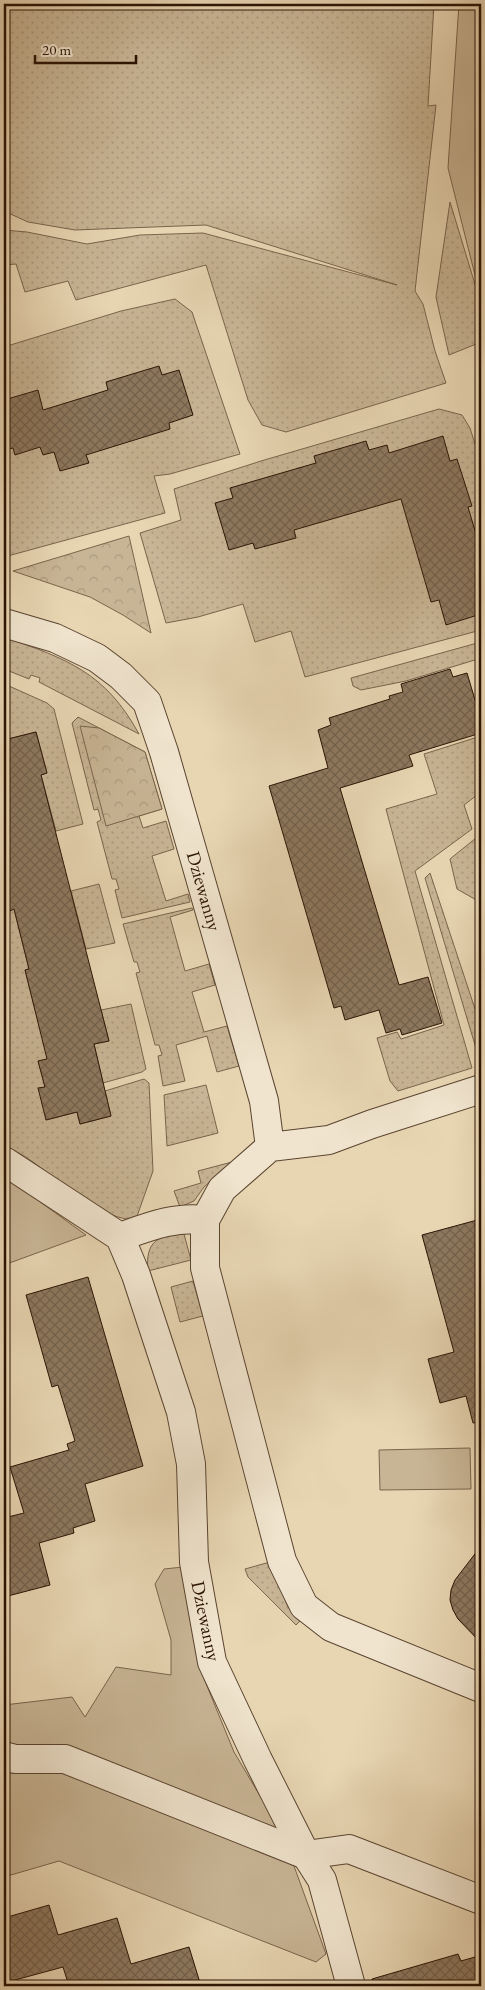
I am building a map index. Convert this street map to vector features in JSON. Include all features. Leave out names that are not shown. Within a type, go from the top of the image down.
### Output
[{"type":"street","name":"Dziewanny","points":[[4,623],[55,638],[97,658],[122,676],[147,702],[164,752],[262,1093],[270,1146]]},
{"type":"street","points":[[481,1089],[329,1140],[270,1146],[222,1189],[206,1220],[205,1268],[282,1560],[304,1606],[331,1627],[481,1688]]},
{"type":"street","points":[[4,1161],[120,1237],[154,1225],[188,1218],[206,1220]]},
{"type":"street","name":"Dziewanny","points":[[120,1237],[136,1275],[181,1412],[191,1464],[194,1562],[212,1662],[258,1760],[306,1855],[322,1880],[351,1986]]},
{"type":"street","points":[[4,1756],[15,1759],[65,1760],[306,1855],[349,1849],[481,1900]]},
{"type":"green space","points":[[4,4],[434,4],[428,106],[436,105],[415,291],[423,304],[435,351],[446,383],[286,432],[262,425],[248,400],[206,265],[76,300],[68,281],[25,292],[16,264],[4,265],[4,230],[27,232],[87,244],[140,235],[203,233],[397,285],[206,225],[75,230],[28,222],[4,211]]},
{"type":"green space","points":[[459,4],[481,4],[481,299],[448,168]]},
{"type":"green space","points":[[450,202],[481,304],[481,342],[449,355],[436,297]]},
{"type":"green space","points":[[175,299],[192,312],[240,454],[170,474],[154,476],[165,513],[4,557],[4,347],[121,311]]},
{"type":"green space","points":[[439,409],[462,415],[470,428],[481,463],[481,630],[305,677],[291,631],[255,642],[243,604],[198,617],[166,623],[140,533],[181,520],[174,489],[261,461]]},
{"type":"green space","points":[[129,536],[151,633],[90,597],[13,571]]},
{"type":"green space","points":[[4,637],[65,661],[98,682],[126,713],[139,734],[39,682],[40,678],[31,675],[29,679],[4,669]]},
{"type":"green space","points":[[481,642],[481,667],[478,659],[406,681],[361,690],[353,686],[351,678]]},
{"type":"green space","points":[[4,686],[9,686],[47,703],[54,709],[83,824],[56,831],[41,775],[47,773],[36,732],[4,740]]},
{"type":"green space","points":[[78,717],[145,752],[162,809],[139,816],[143,828],[166,821],[174,849],[152,856],[166,901],[188,894],[190,902],[122,918],[115,890],[119,889],[116,879],[112,879],[97,822],[101,820],[98,809],[94,810],[72,723]]},
{"type":"green space","points":[[80,726],[99,728],[145,752],[162,809],[106,826]]},
{"type":"green space","points":[[481,736],[481,792],[464,805],[472,829],[415,871],[472,1068],[398,1091],[390,1081],[377,1038],[397,1032],[401,1039],[444,1025],[386,809],[437,794],[424,754]]},
{"type":"green space","points":[[481,834],[481,901],[478,901],[457,889],[450,859]]},
{"type":"green space","points":[[430,873],[481,1027],[481,1065],[425,878]]},
{"type":"green space","points":[[99,884],[115,943],[86,949],[71,891]]},
{"type":"green space","points":[[4,888],[9,910],[14,909],[29,969],[25,970],[48,1059],[38,1061],[45,1087],[46,1120],[77,1112],[80,1124],[111,1116],[105,1091],[144,1079],[149,1083],[153,1171],[136,1219],[124,1219],[96,1207],[27,1158],[4,1145]]},
{"type":"green space","points":[[192,908],[193,910],[170,917],[185,971],[209,964],[215,985],[192,992],[204,1032],[227,1026],[239,1066],[217,1072],[207,1036],[176,1045],[185,1081],[163,1086],[158,1056],[162,1055],[159,1045],[155,1045],[136,973],[140,972],[137,962],[134,962],[123,924]]},
{"type":"green space","points":[[131,1004],[146,1069],[142,1072],[103,1083],[94,1044],[109,1041],[101,1010]]},
{"type":"green space","points":[[206,1085],[218,1133],[167,1146],[164,1095]]},
{"type":"green space","points":[[232,1162],[204,1187],[194,1201],[180,1207],[174,1191],[201,1183],[198,1171]]},
{"type":"green space","points":[[4,1178],[21,1188],[86,1235],[4,1265]]},
{"type":"green space","points":[[184,1234],[191,1260],[148,1271],[151,1246],[160,1238]]},
{"type":"green space","points":[[193,1281],[203,1316],[180,1322],[171,1287]]},
{"type":"green space","points":[[470,1448],[471,1489],[380,1490],[379,1450]]},
{"type":"green space","points":[[270,1562],[288,1607],[300,1621],[296,1625],[248,1577],[245,1569]]},
{"type":"green space","points":[[183,1567],[200,1669],[234,1752],[282,1833],[326,1954],[316,1962],[59,1861],[4,1877],[4,1705],[72,1697],[85,1717],[116,1667],[171,1675],[171,1640],[155,1584],[164,1569]]},
{"type":"building","points":[[159,366],[162,375],[179,370],[193,415],[169,423],[170,429],[86,455],[89,463],[60,471],[54,452],[43,455],[40,447],[15,455],[13,448],[4,450],[4,400],[38,390],[43,410],[108,390],[106,382]]},
{"type":"building","points":[[443,436],[450,461],[457,459],[472,506],[468,507],[481,551],[481,614],[446,625],[439,600],[431,602],[401,499],[294,530],[296,538],[255,549],[253,543],[229,550],[215,503],[233,498],[230,488],[316,463],[314,456],[366,441],[369,450],[387,445],[389,453]]},
{"type":"building","points":[[450,669],[453,677],[467,673],[481,720],[481,733],[409,755],[413,766],[340,788],[399,985],[428,977],[442,1023],[402,1035],[400,1029],[386,1033],[379,1010],[345,1020],[341,1006],[334,1008],[269,786],[328,768],[318,730],[331,725],[329,718],[390,699],[389,696],[403,692],[401,684]]},
{"type":"building","points":[[36,732],[47,773],[41,775],[109,1041],[94,1044],[111,1116],[80,1124],[77,1112],[46,1120],[38,1088],[45,1087],[38,1061],[47,1059],[25,970],[29,969],[14,909],[10,911],[4,888],[4,740]]},
{"type":"building","points":[[481,1219],[481,1422],[473,1423],[466,1396],[440,1403],[428,1359],[454,1352],[422,1235]]},
{"type":"building","points":[[88,1277],[143,1466],[85,1484],[95,1521],[73,1528],[74,1533],[39,1543],[50,1585],[4,1597],[4,1518],[24,1513],[10,1467],[69,1450],[67,1444],[75,1441],[58,1385],[52,1387],[26,1295]]},
{"type":"building","points":[[481,1546],[481,1643],[458,1619],[450,1600],[455,1580]]},
{"type":"building","points":[[49,1905],[58,1935],[117,1918],[131,1964],[189,1947],[201,1986],[69,1986],[63,1967],[4,1983],[4,1918]]},
{"type":"building","points":[[458,1954],[461,1961],[475,1957],[481,1978],[481,1986],[373,1986],[372,1979]]}]
